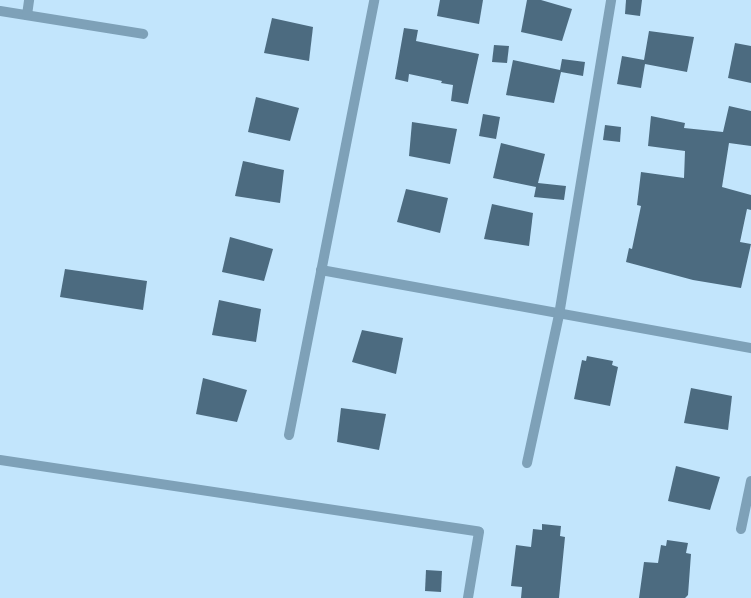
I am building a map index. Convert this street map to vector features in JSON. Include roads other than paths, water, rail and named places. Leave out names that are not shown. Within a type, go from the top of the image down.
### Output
[{"type":"street","points":[[27,15],[29,0]]},
{"type":"street","points":[[289,435],[374,0]]},
{"type":"street","points":[[527,463],[559,315],[611,0]]},
{"type":"street","points":[[0,11],[143,34]]},
{"type":"street","points":[[321,270],[559,315],[751,348]]},
{"type":"street","points":[[0,460],[479,532],[468,598]]},
{"type":"street","points":[[741,529],[751,481]]}]
